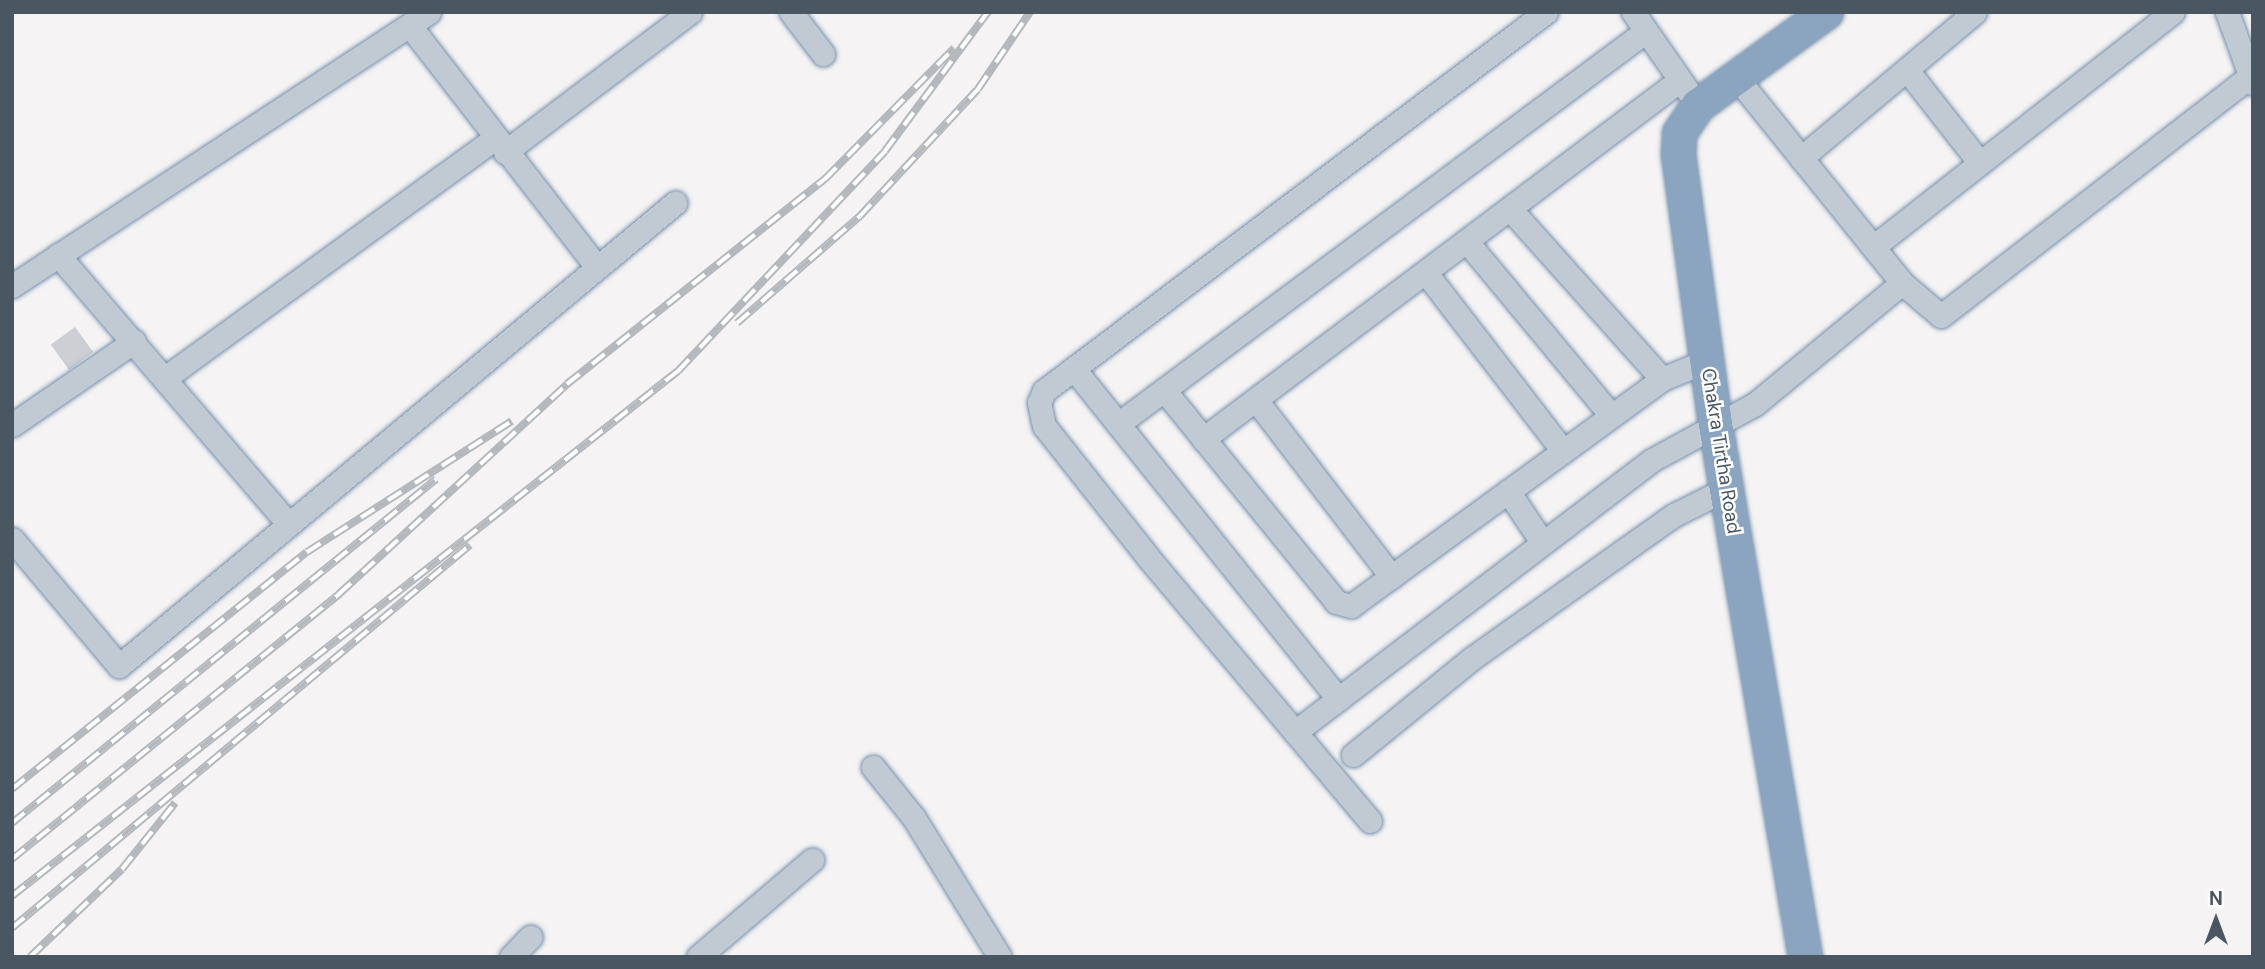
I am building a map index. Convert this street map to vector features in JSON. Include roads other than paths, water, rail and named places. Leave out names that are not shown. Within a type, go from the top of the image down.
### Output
[{"type":"highway","name":"Chakra Tirtha Road","points":[[1805,957],[1715,424],[1678,155],[1679,133],[1689,93],[1737,77],[1826,12]]},
{"type":"street","points":[[165,378],[690,12]]},
{"type":"street","points":[[791,12],[823,54]]},
{"type":"street","points":[[1370,821],[1044,426],[1039,415],[1044,391],[1546,12]]},
{"type":"street","points":[[1801,158],[1975,12]]},
{"type":"street","points":[[1873,247],[2173,12]]},
{"type":"street","points":[[1737,77],[1902,283],[1929,311],[1952,313],[2251,80],[2227,12]]},
{"type":"street","points":[[12,286],[423,16],[500,145],[597,267]]},
{"type":"street","points":[[1118,424],[1639,22],[1689,93],[1511,211],[1203,439]]},
{"type":"street","points":[[1907,70],[1980,163]]},
{"type":"street","points":[[12,539],[119,666],[286,521],[675,203]]},
{"type":"street","points":[[1511,211],[1662,379]]},
{"type":"street","points":[[1468,243],[1611,415]]},
{"type":"street","points":[[58,255],[286,521]]},
{"type":"street","points":[[1426,273],[1563,451]]},
{"type":"street","points":[[1295,732],[1652,460],[1755,404],[1902,283]]},
{"type":"street","points":[[12,425],[134,341]]},
{"type":"street","points":[[1164,390],[1336,602],[1351,606],[1662,379],[1706,361]]},
{"type":"street","points":[[1074,369],[1338,699]]},
{"type":"street","points":[[1256,400],[1392,577]]},
{"type":"street","points":[[1353,755],[1482,651],[1680,510],[1726,489]]},
{"type":"street","points":[[1508,491],[1542,542]]},
{"type":"street","points":[[873,767],[914,818],[1000,957]]},
{"type":"street","points":[[698,957],[813,860]]},
{"type":"street","points":[[511,957],[530,937]]},
{"type":"railway","points":[[12,896],[678,371],[885,151],[988,12]]},
{"type":"railway","points":[[737,323],[860,216],[978,89],[1030,12]]},
{"type":"railway","points":[[12,859],[339,594],[567,384],[825,179],[954,48]]},
{"type":"railway","points":[[12,789],[307,552],[512,421]]},
{"type":"railway","points":[[12,823],[436,479]]},
{"type":"railway","points":[[12,928],[470,545]]},
{"type":"railway","points":[[30,957],[122,869],[175,803]]}]
